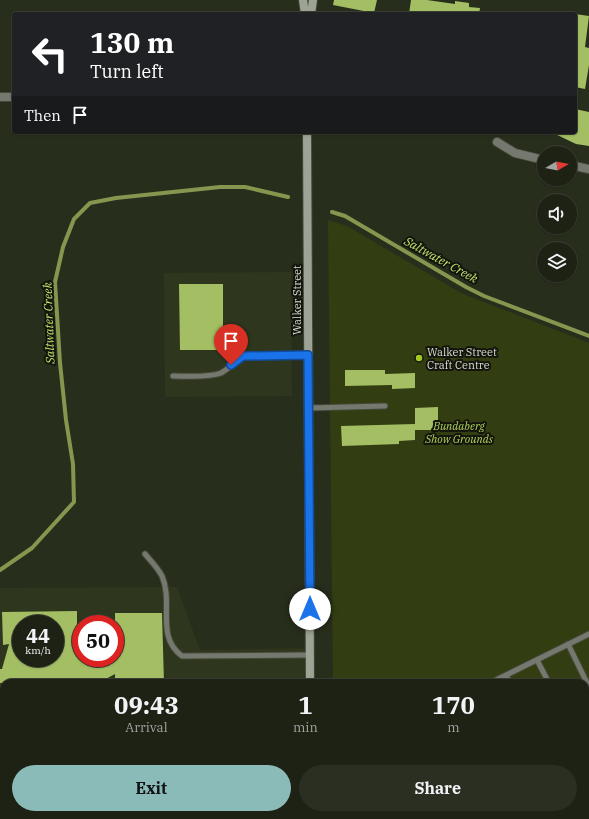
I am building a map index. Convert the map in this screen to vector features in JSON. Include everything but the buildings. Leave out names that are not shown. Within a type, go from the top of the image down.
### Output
[{"type":"main road","points":[[303,0],[305,12]]},
{"type":"main road","points":[[310,12],[313,0]]},
{"type":"main road","name":"Walker Street","points":[[307,134],[310,679]]},
{"type":"street","points":[[0,97],[12,97]]},
{"type":"street","points":[[496,142],[515,153],[537,158]]},
{"type":"street","points":[[577,166],[589,169]]},
{"type":"lane","points":[[173,376],[214,375],[224,371],[243,356],[308,355]]},
{"type":"lane","points":[[308,408],[385,406]]},
{"type":"lane","points":[[146,554],[157,567],[162,576],[166,592],[168,635],[173,648],[182,656],[310,655]]},
{"type":"lane","points":[[498,679],[589,634]]},
{"type":"lane","points":[[568,644],[585,679]]},
{"type":"lane","points":[[537,660],[547,679]]},
{"type":"lane","points":[[506,675],[508,679]]},
{"type":"shaded area","points":[[291,272],[292,396],[165,397],[164,273]]},
{"type":"shaded area","points":[[177,587],[200,650],[309,648],[309,679],[0,679],[0,588]]},
{"type":"green space","name":"Bundaberg Show Grounds","points":[[328,220],[347,226],[461,293],[589,343],[589,679],[333,679]]},
{"type":"waterway","name":"Saltwater Creek","points":[[0,570],[32,548],[74,502],[73,464],[66,420],[60,363],[55,282],[63,247],[74,219],[90,203],[116,198],[220,187],[245,187],[288,197]]},
{"type":"waterway","name":"Saltwater Creek","points":[[332,212],[345,216],[484,296],[589,336]]},
{"type":"place","name":"Walker Street Craft Centre","points":[[419,358]]},
{"type":"route","points":[[231,365],[243,356],[308,355],[310,609]]}]
